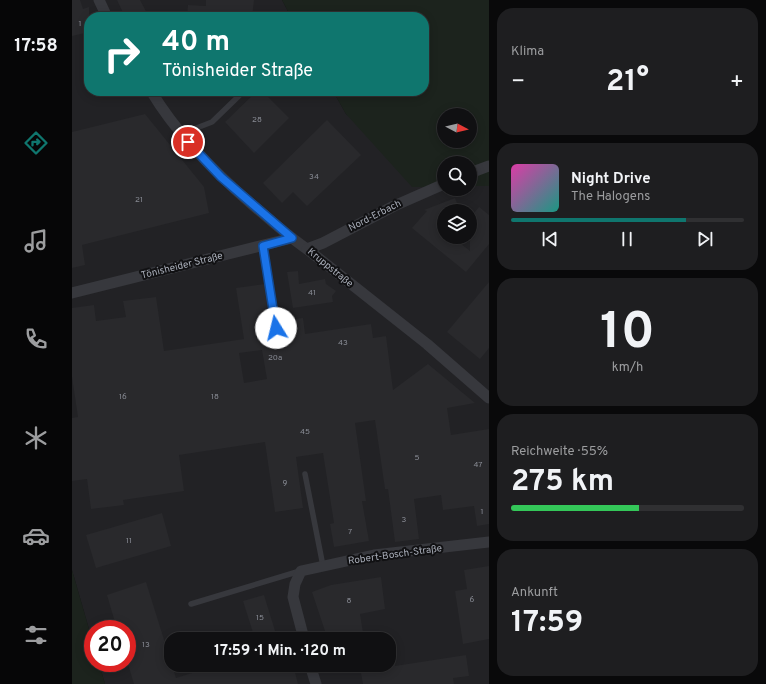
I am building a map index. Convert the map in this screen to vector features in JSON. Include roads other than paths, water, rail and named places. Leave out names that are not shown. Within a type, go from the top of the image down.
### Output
[{"type":"street","points":[[99,0],[105,12]]},
{"type":"street","name":"Kruppstraße","points":[[154,96],[180,134],[221,177],[292,238],[426,344],[489,398]]},
{"type":"street","points":[[477,170],[489,166]]},
{"type":"street","name":"Nord-Erbach","points":[[307,249],[323,243],[394,206],[437,187]]},
{"type":"street","name":"Tönisheider Straße","points":[[72,293],[292,238]]},
{"type":"street","name":"Robert-Bosch-Straße","points":[[301,571],[374,555],[489,542]]},
{"type":"street","points":[[301,571],[295,584],[293,597],[302,632]]},
{"type":"street","points":[[312,672],[316,684]]},
{"type":"lane","points":[[180,134],[212,122],[239,96]]},
{"type":"lane","points":[[263,246],[276,328]]},
{"type":"lane","points":[[306,474],[323,566]]},
{"type":"lane","points":[[191,604],[301,571]]}]
